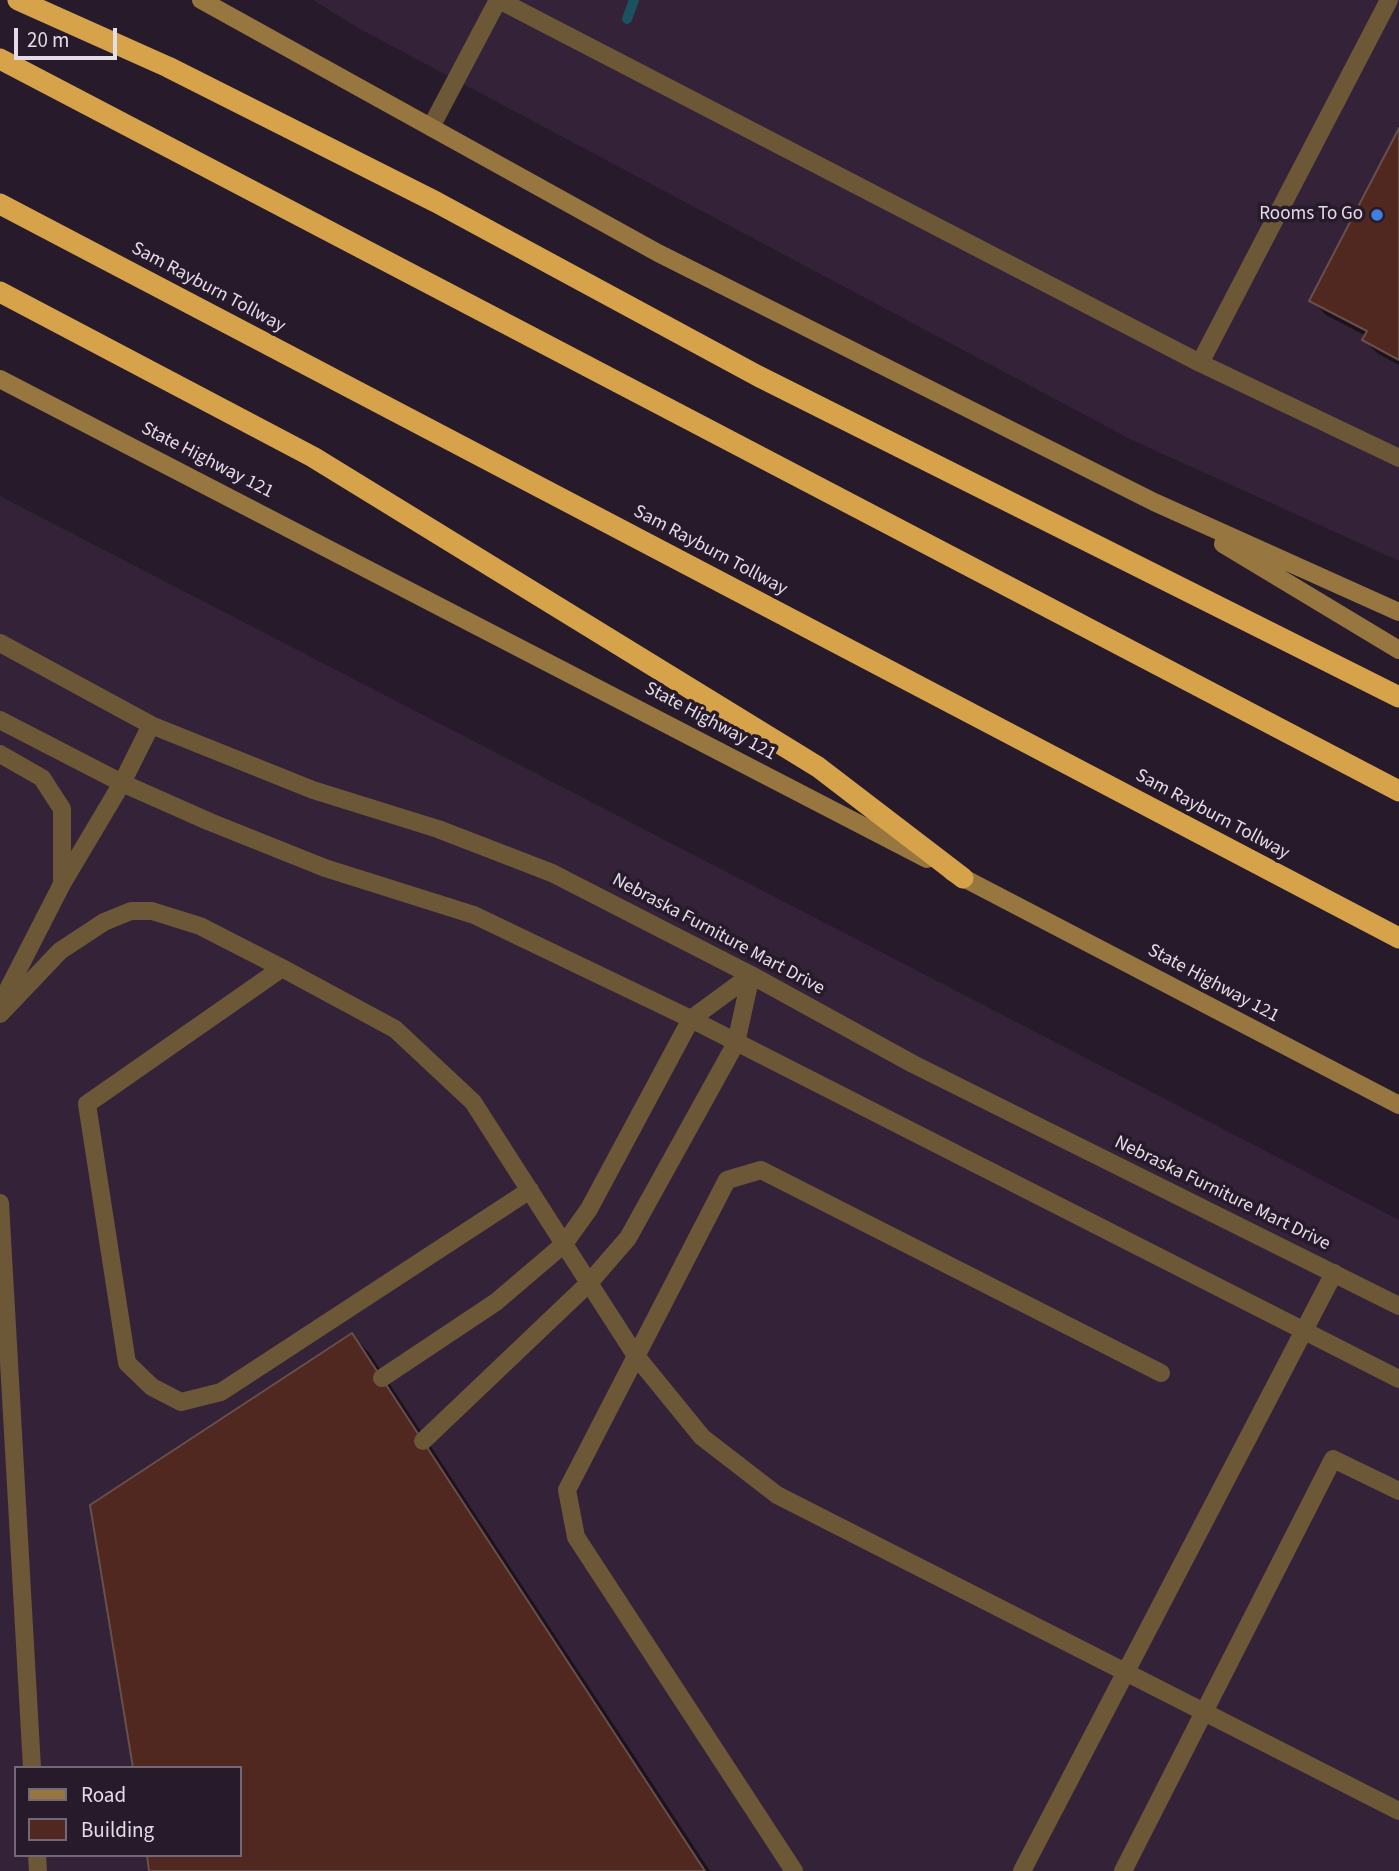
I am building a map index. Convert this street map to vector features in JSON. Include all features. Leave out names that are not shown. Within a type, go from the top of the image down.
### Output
[{"type":"highway","points":[[18,0],[168,67],[424,196],[758,376],[1399,697]]},
{"type":"highway","points":[[0,59],[1399,791]]},
{"type":"highway","name":"Sam Rayburn Tollway","points":[[0,204],[1399,938]]},
{"type":"highway","points":[[0,292],[313,457],[818,767],[963,878]]},
{"type":"main road","points":[[201,0],[658,253],[1154,502],[1399,612]]},
{"type":"main road","name":"State Highway 121","points":[[0,379],[1399,1105]]},
{"type":"main road","points":[[1154,502],[1399,650]]},
{"type":"street","points":[[431,127],[498,0],[1200,363],[1399,458]]},
{"type":"street","points":[[1200,363],[1389,0]]},
{"type":"street","name":"Nebraska Furniture Mart Drive","points":[[0,643],[151,725],[313,790],[438,829],[552,873],[751,975],[913,1064],[1399,1306]]},
{"type":"street","points":[[0,720],[122,783],[325,868],[474,915],[691,1019],[1399,1378]]},
{"type":"street","points":[[0,1005],[62,884],[122,783],[151,725]]},
{"type":"street","points":[[0,754],[42,778],[62,809],[62,884]]},
{"type":"street","points":[[0,1014],[61,951],[104,922],[131,911],[152,911],[200,926],[395,1028],[473,1102],[636,1356],[702,1437],[777,1495],[1399,1811]]},
{"type":"street","points":[[282,968],[87,1104],[127,1363],[152,1387],[181,1402],[221,1392],[530,1190]]},
{"type":"street","points":[[382,1378],[496,1302],[564,1244],[589,1209],[691,1019],[751,975]]},
{"type":"street","points":[[423,1441],[589,1283],[628,1238],[736,1043],[751,975]]},
{"type":"street","points":[[794,1871],[576,1537],[567,1490],[727,1180],[761,1170],[1161,1373]]},
{"type":"street","points":[[0,1203],[32,1766]]},
{"type":"street","points":[[1022,1871],[1334,1273]]},
{"type":"street","points":[[1123,1871],[1334,1459],[1399,1492]]},
{"type":"shaded area","points":[[313,0],[1399,0],[1399,561],[1132,440],[358,28]]},
{"type":"shaded area","points":[[0,496],[1399,1220],[1399,1871],[0,1871]]},
{"type":"building","name":"Rooms To Go","points":[[1399,128],[1399,360],[1362,340],[1367,331],[1309,301]]},
{"type":"building","points":[[352,1333],[705,1871],[149,1871],[147,1857],[242,1857],[242,1766],[133,1766],[90,1505]]},
{"type":"waterway","points":[[627,19],[634,0]]},
{"type":"place","name":"Rooms To Go","points":[[1377,215]]}]
